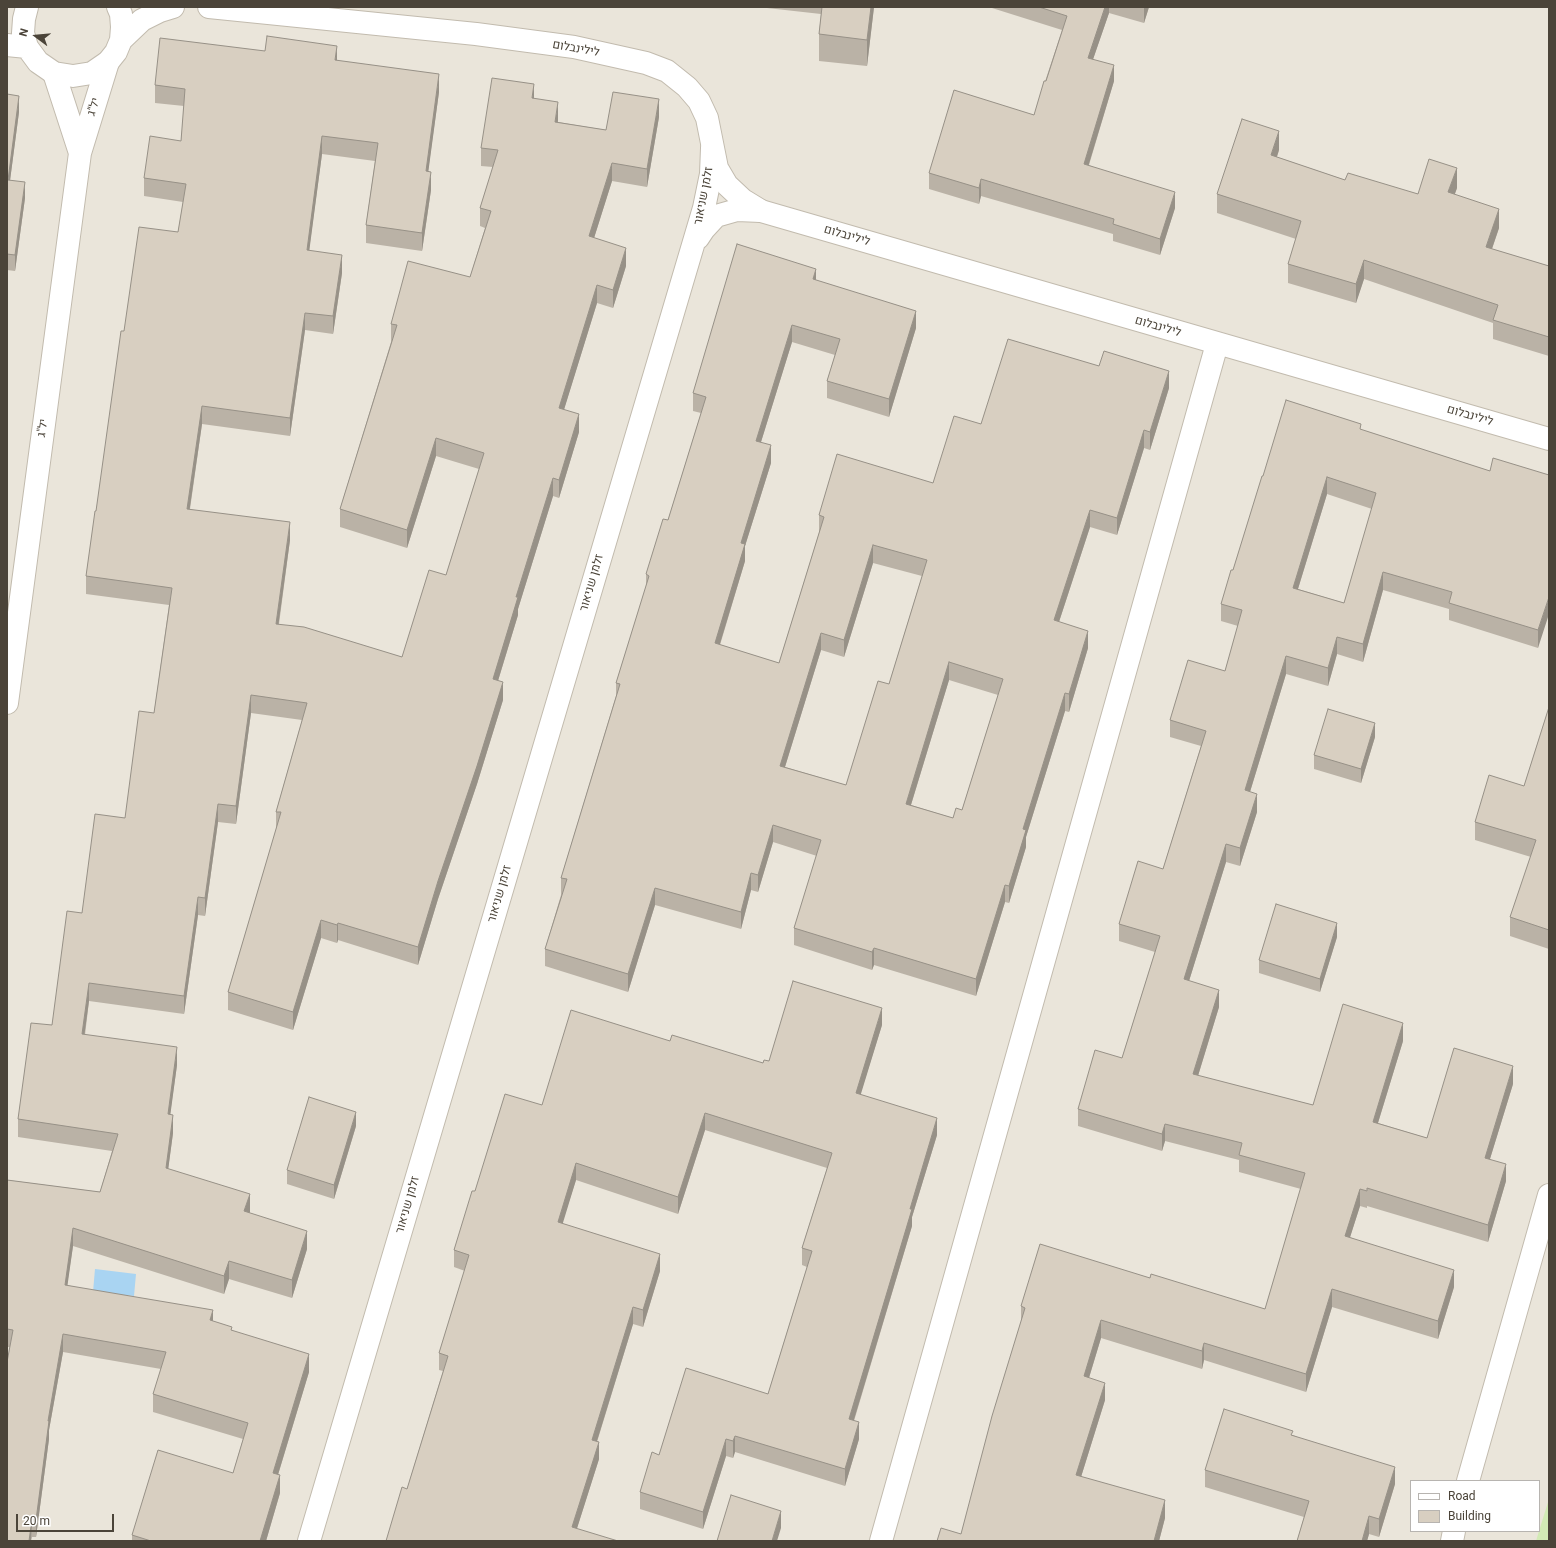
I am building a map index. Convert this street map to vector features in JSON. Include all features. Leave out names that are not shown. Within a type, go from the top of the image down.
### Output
[{"type":"street","points":[[27,7],[24,19],[24,33],[17,46],[54,73],[73,76],[92,72],[108,62],[116,52],[121,40],[122,27],[121,14],[118,7]]},
{"type":"street","points":[[121,40],[142,20],[160,11],[173,7]]},
{"type":"street","name":"לילינבלום","points":[[209,7],[476,34],[574,48],[646,62],[667,71],[687,87],[699,101],[707,118],[717,168],[727,185],[743,200],[761,211],[1217,344],[1549,438]]},
{"type":"street","name":"יל\"ג","points":[[7,703],[80,153],[108,62]]},
{"type":"street","name":"יל\"ג","points":[[54,73],[80,153]]},
{"type":"street","name":"זלמן שניאור","points":[[309,1541],[705,202],[711,174],[712,143]]},
{"type":"street","name":"זלמן שניאור","points":[[692,247],[704,229],[716,216],[737,210],[761,211]]},
{"type":"street","points":[[881,1541],[1217,344]]},
{"type":"street","points":[[1468,1480],[1549,1195]]},
{"type":"shaded area","points":[[7,7],[1549,7],[1549,1541],[7,1541]]},
{"type":"green space","points":[[1549,1499],[1549,1541],[1536,1541],[1540,1532]]},
{"type":"water","points":[[95,1269],[136,1274],[134,1296],[93,1292]]},
{"type":"building","points":[[822,7],[871,7],[867,40],[819,34]]},
{"type":"building","points":[[1039,7],[1105,7],[1088,58],[1114,65],[1084,164],[1175,192],[1160,239],[1113,224],[1114,219],[981,179],[979,188],[929,173],[954,90],[1034,115],[1044,81],[1046,81],[1067,16]]},
{"type":"building","points":[[267,36],[337,46],[335,60],[439,74],[426,171],[431,172],[422,233],[366,225],[378,143],[322,136],[307,250],[342,255],[333,316],[305,313],[290,418],[202,406],[187,509],[290,522],[276,624],[304,627],[402,657],[429,570],[446,575],[484,453],[436,438],[407,530],[340,509],[397,325],[391,324],[408,261],[470,277],[491,211],[480,208],[498,150],[481,148],[492,78],[534,84],[532,98],[558,102],[555,122],[606,130],[613,92],[659,99],[647,169],[612,163],[589,236],[626,248],[613,290],[597,285],[559,408],[579,414],[559,480],[553,478],[516,597],[518,597],[493,679],[503,682],[418,947],[338,923],[337,925],[321,920],[293,1012],[228,992],[281,812],[276,812],[307,703],[251,695],[236,806],[218,804],[205,898],[198,897],[184,996],[89,983],[82,1034],[177,1047],[168,1114],[173,1115],[166,1168],[250,1194],[244,1211],[307,1231],[292,1280],[229,1261],[224,1276],[73,1228],[65,1285],[213,1310],[210,1320],[232,1327],[231,1330],[309,1354],[273,1473],[280,1475],[260,1541],[151,1541],[132,1535],[158,1450],[233,1473],[248,1423],[153,1394],[166,1352],[63,1334],[48,1421],[36,1520],[32,1519],[29,1541],[7,1541],[7,1362],[13,1330],[7,1329],[7,1180],[100,1192],[118,1134],[18,1119],[31,1023],[52,1025],[67,911],[82,913],[95,814],[125,818],[139,711],[154,713],[172,588],[86,576],[121,331],[124,331],[139,227],[178,232],[186,184],[144,178],[150,136],[181,141],[185,89],[155,85],[160,38],[265,51]]},
{"type":"building","points":[[7,94],[19,96],[8,180],[25,182],[15,255],[7,254]]},
{"type":"building","points":[[1242,119],[1279,131],[1271,155],[1345,180],[1348,173],[1418,194],[1429,159],[1457,168],[1448,192],[1499,209],[1486,247],[1549,266],[1549,337],[1493,320],[1498,305],[1364,260],[1356,284],[1288,264],[1301,221],[1217,194]]},
{"type":"building","points":[[737,244],[816,269],[813,279],[916,311],[889,399],[827,381],[840,339],[792,325],[756,441],[771,445],[741,543],[745,544],[715,643],[779,663],[824,517],[819,515],[837,454],[933,483],[954,416],[981,424],[1008,339],[1099,366],[1104,351],[1169,371],[1150,432],[1144,430],[1117,518],[1090,510],[1054,620],[1088,631],[1069,694],[1065,693],[1023,829],[1026,830],[1009,886],[1005,885],[976,979],[874,948],[872,952],[794,928],[821,840],[773,825],[758,875],[751,873],[741,912],[655,888],[628,974],[545,949],[567,879],[561,878],[620,684],[616,683],[649,576],[646,574],[663,519],[668,520],[706,397],[693,393]],"holes":[[[873,545],[927,560],[889,684],[878,681],[846,785],[780,766],[821,633],[844,640]],[[949,662],[1003,679],[962,810],[956,808],[953,818],[906,804]]]},
{"type":"building","points":[[1286,400],[1361,424],[1360,429],[1490,471],[1493,458],[1549,475],[1549,597],[1538,630],[1449,603],[1452,592],[1383,572],[1363,644],[1337,637],[1328,668],[1286,656],[1245,790],[1257,794],[1240,848],[1226,844],[1184,979],[1219,990],[1193,1074],[1313,1105],[1343,1004],[1403,1023],[1373,1122],[1427,1138],[1454,1048],[1513,1066],[1485,1158],[1506,1164],[1488,1225],[1367,1188],[1367,1191],[1360,1189],[1345,1236],[1454,1270],[1438,1321],[1332,1289],[1306,1374],[1204,1343],[1202,1351],[1101,1320],[1084,1376],[1105,1383],[1076,1475],[1165,1500],[1154,1541],[937,1541],[941,1528],[961,1534],[992,1416],[1025,1308],[1021,1306],[1040,1244],[1150,1278],[1151,1274],[1265,1309],[1305,1173],[1239,1155],[1242,1143],[1165,1124],[1162,1134],[1078,1109],[1095,1050],[1122,1058],[1160,936],[1119,924],[1138,861],[1163,869],[1206,731],[1170,720],[1188,660],[1225,671],[1242,610],[1221,604]],"holes":[[[1327,477],[1376,493],[1344,603],[1293,588]]]},
{"type":"building","points":[[1549,707],[1549,930],[1510,917],[1536,840],[1475,822],[1489,775],[1524,786]]},
{"type":"building","points":[[1328,709],[1375,723],[1361,769],[1314,755]]},
{"type":"building","points":[[1276,904],[1337,923],[1320,979],[1259,960]]},
{"type":"building","points":[[793,981],[882,1008],[856,1093],[937,1118],[910,1209],[912,1209],[849,1419],[859,1422],[845,1469],[735,1436],[733,1441],[726,1439],[703,1512],[640,1492],[652,1452],[659,1455],[686,1368],[768,1394],[812,1251],[802,1248],[832,1153],[705,1113],[678,1197],[576,1163],[558,1222],[660,1254],[643,1310],[633,1307],[592,1440],[599,1442],[572,1527],[618,1541],[386,1541],[402,1487],[407,1489],[448,1356],[439,1353],[469,1255],[454,1250],[472,1191],[475,1191],[505,1094],[542,1105],[571,1010],[670,1041],[672,1035],[763,1063],[764,1060],[769,1061]]},
{"type":"building","points":[[309,1097],[356,1112],[334,1185],[287,1170]]},
{"type":"building","points":[[1224,1409],[1293,1431],[1291,1435],[1395,1467],[1379,1519],[1369,1516],[1362,1541],[1297,1541],[1309,1501],[1205,1470]]},
{"type":"building","points":[[731,1495],[781,1511],[772,1541],[717,1541]]}]
